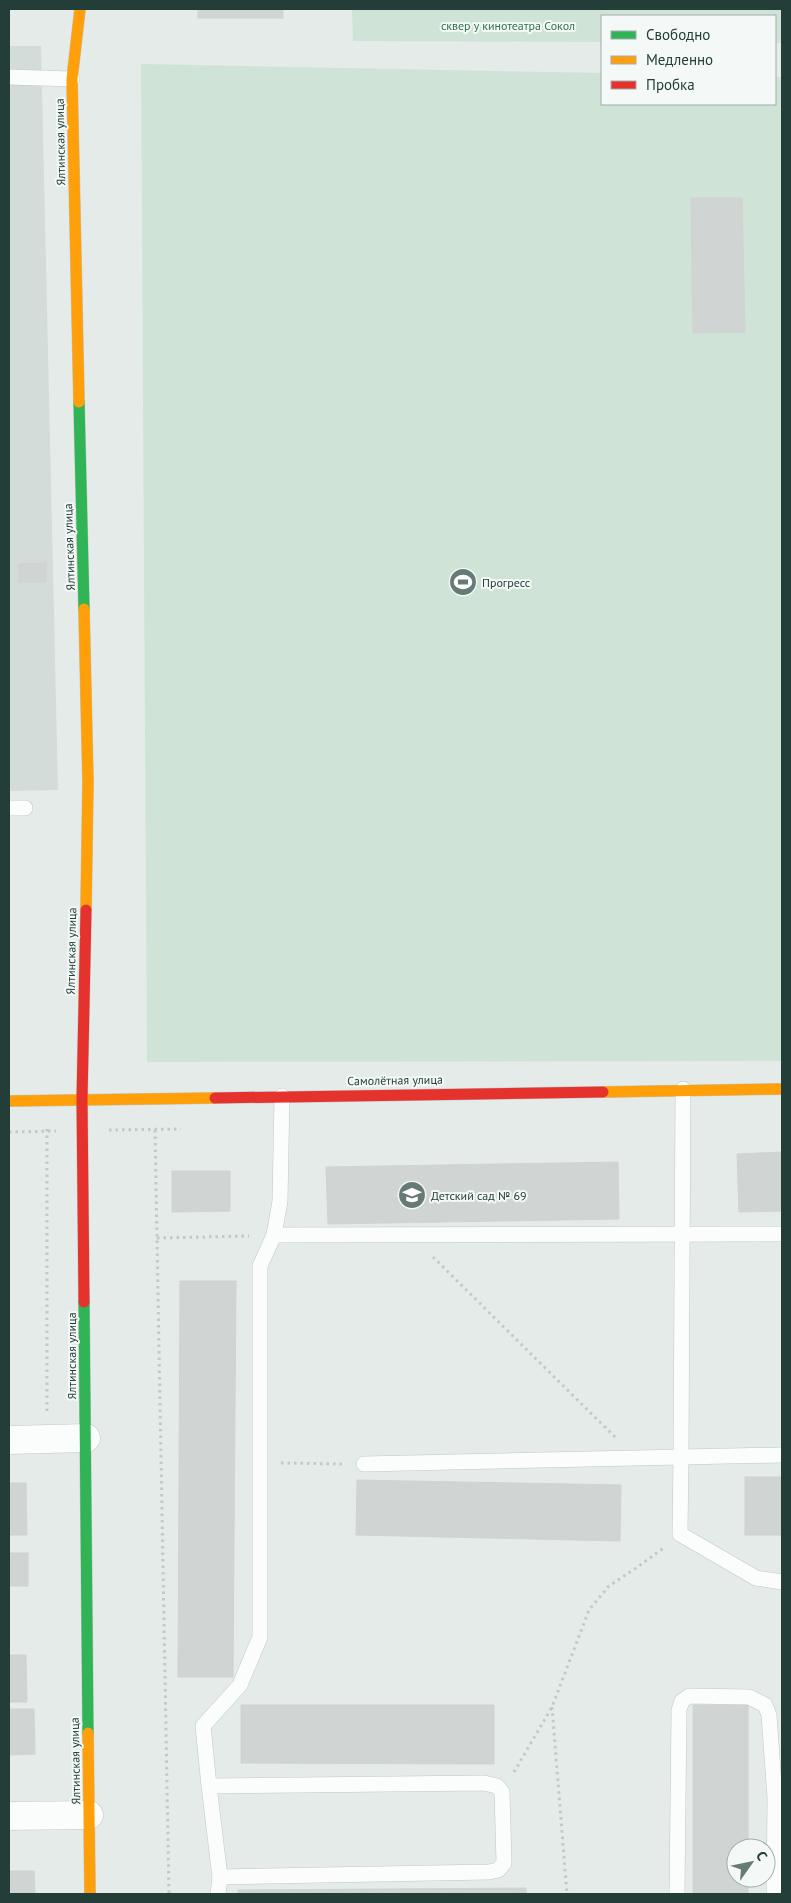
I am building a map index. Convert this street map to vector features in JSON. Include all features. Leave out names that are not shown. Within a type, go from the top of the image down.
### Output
[{"type":"street","name":"Ялтинская улица","points":[[80,9],[72,79],[88,782],[82,1100],[90,1894]]},
{"type":"street","name":"Самолётная улица","points":[[9,1101],[684,1089],[782,1089]]},
{"type":"street","points":[[9,1440],[86,1438]]},
{"type":"street","points":[[9,1816],[89,1815]]},
{"type":"lane","points":[[9,77],[72,79]]},
{"type":"lane","points":[[9,808],[25,808]]},
{"type":"lane","points":[[684,1089],[680,1534],[756,1578],[782,1582]]},
{"type":"lane","points":[[218,1894],[220,1877],[203,1726],[240,1685],[260,1636],[260,1266],[274,1236],[280,1201],[282,1096]]},
{"type":"lane","points":[[274,1236],[782,1234]]},
{"type":"lane","points":[[364,1464],[782,1455]]},
{"type":"lane","points":[[677,1894],[679,1710],[682,1701],[689,1696],[749,1697],[765,1705],[769,1715],[779,1798],[774,1894]]},
{"type":"lane","points":[[209,1786],[484,1782],[497,1786],[502,1792],[504,1863],[498,1870],[479,1872],[220,1877]]},
{"type":"path","points":[[47,1101],[47,1439]]},
{"type":"path","points":[[155,1130],[169,1894]]},
{"type":"path","points":[[411,1235],[635,1457]]},
{"type":"path","points":[[157,1238],[274,1236]]},
{"type":"path","points":[[260,1463],[364,1464]]},
{"type":"path","points":[[502,1792],[552,1707],[589,1610],[609,1586],[680,1534]]},
{"type":"path","points":[[552,1707],[567,1894]]},
{"type":"shaded area","points":[[9,46],[41,46],[58,790],[9,791]]},
{"type":"green space","name":"сквер у кинотеатра Сокол","points":[[352,9],[782,9],[782,43],[776,43],[776,15],[601,15],[601,42],[353,41]]},
{"type":"green space","name":"Прогресс","points":[[141,64],[601,73],[601,105],[776,105],[776,77],[782,77],[782,1061],[147,1062]]},
{"type":"building","points":[[198,9],[283,9],[283,18],[198,18]]},
{"type":"building","points":[[691,198],[742,198],[745,332],[693,333]]},
{"type":"building","points":[[46,563],[46,582],[19,582],[19,564]]},
{"type":"building","points":[[782,1152],[782,1211],[739,1212],[737,1154]]},
{"type":"building","points":[[618,1162],[619,1219],[328,1224],[326,1167]]},
{"type":"building","points":[[172,1171],[230,1171],[230,1211],[172,1212]]},
{"type":"building","points":[[180,1281],[236,1281],[233,1677],[178,1677]]},
{"type":"building","points":[[745,1477],[782,1477],[782,1535],[745,1535]]},
{"type":"building","points":[[357,1480],[621,1485],[620,1541],[356,1535]]},
{"type":"building","points":[[9,1483],[26,1483],[27,1535],[9,1535]]},
{"type":"building","points":[[9,1553],[28,1553],[28,1586],[9,1586]]},
{"type":"building","points":[[9,1655],[26,1655],[27,1702],[9,1702]]},
{"type":"building","points":[[241,1705],[494,1705],[494,1764],[241,1763]]},
{"type":"building","points":[[693,1705],[748,1705],[748,1838],[726,1838],[726,1888],[748,1888],[748,1894],[693,1894]]},
{"type":"building","points":[[9,1709],[34,1709],[35,1754],[9,1755]]},
{"type":"building","points":[[9,1871],[34,1871],[35,1894],[9,1894]]},
{"type":"building","points":[[526,1888],[526,1894],[238,1894],[238,1890]]},
{"type":"traffic: fast","points":[[79,402],[84,609]]},
{"type":"traffic: fast","points":[[84,1302],[88,1733]]},
{"type":"traffic: slow","points":[[79,402],[72,79],[80,9]]},
{"type":"traffic: slow","points":[[84,609],[88,782],[86,910]]},
{"type":"traffic: slow","points":[[603,1092],[782,1089]]},
{"type":"traffic: slow","points":[[9,1101],[215,1098]]},
{"type":"traffic: slow","points":[[88,1733],[90,1894]]},
{"type":"traffic: jam","points":[[84,1302],[82,1099],[86,910]]},
{"type":"traffic: jam","points":[[215,1098],[603,1092]]},
{"type":"place","name":"Прогресс","points":[[463,582]]},
{"type":"place","name":"Детский сад № 69","points":[[412,1195]]}]
